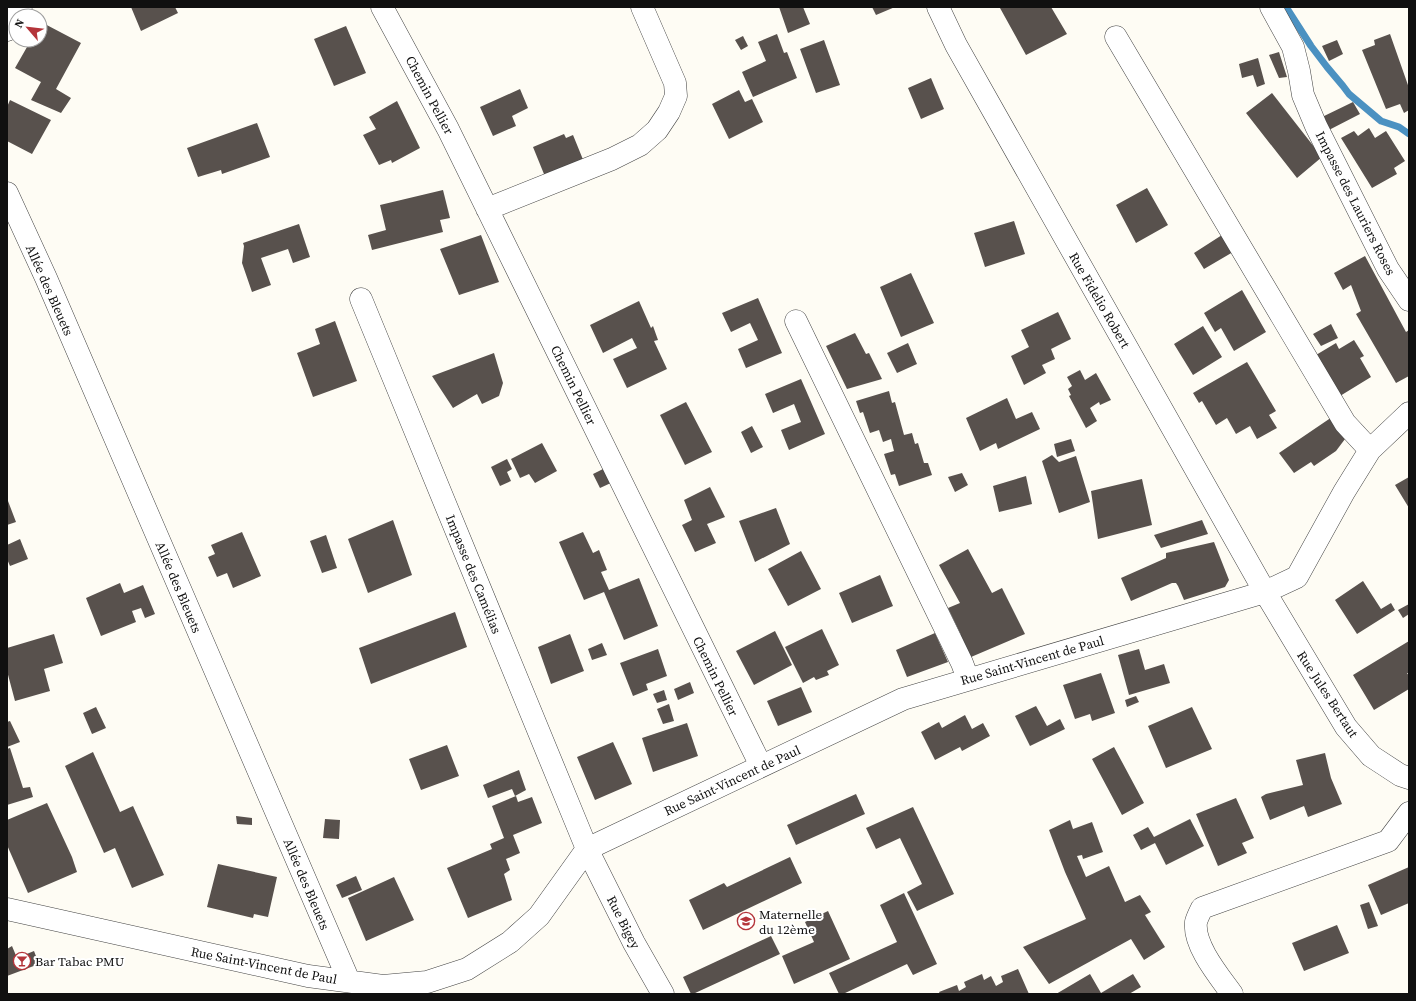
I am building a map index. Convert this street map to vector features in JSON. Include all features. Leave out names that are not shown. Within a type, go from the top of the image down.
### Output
[{"type":"street","points":[[7,30],[21,7]]},
{"type":"street","name":"Chemin Pellier","points":[[382,7],[448,129],[761,766]]},
{"type":"street","points":[[487,209],[551,185],[612,159],[640,145],[657,130],[669,112],[676,96],[676,83],[642,7]]},
{"type":"street","name":"Rue Fidelio Robert","points":[[938,7],[956,45],[1265,592]]},
{"type":"street","name":"Impasse des Lauriers Roses","points":[[1271,7],[1293,47],[1300,71],[1303,96],[1316,126],[1388,269],[1409,300]]},
{"type":"street","points":[[1116,37],[1346,423],[1370,450]]},
{"type":"street","name":"Allée des Bleuets","points":[[7,193],[46,278],[349,982]]},
{"type":"street","name":"Impasse des Camélias","points":[[361,299],[587,849]]},
{"type":"street","points":[[796,321],[912,558],[962,663],[968,679]]},
{"type":"street","name":"Rue Saint-Vincent de Paul","points":[[7,909],[308,976],[349,982],[383,986],[428,982],[466,969],[510,942],[539,916],[587,849],[903,699],[1265,592],[1297,577],[1337,504],[1370,450],[1409,413]]},
{"type":"street","name":"Rue Jules Bertaut","points":[[1265,592],[1346,727],[1371,756],[1400,775],[1409,778]]},
{"type":"street","points":[[1232,994],[1206,956],[1197,935],[1196,922],[1202,908],[1388,841],[1409,813]]},
{"type":"street","name":"Rue Bigey","points":[[587,849],[634,943],[663,994]]},
{"type":"building","points":[[131,7],[175,7],[178,13],[141,31]]},
{"type":"building","points":[[779,7],[803,7],[810,24],[788,33]]},
{"type":"building","points":[[872,7],[895,7],[876,15]]},
{"type":"building","points":[[1051,7],[1067,34],[1026,55],[1000,8]]},
{"type":"building","points":[[48,26],[81,43],[56,89],[71,98],[61,113],[31,100],[41,82],[15,68],[26,48],[48,48]]},
{"type":"building","points":[[346,26],[366,73],[334,86],[314,39]]},
{"type":"building","points":[[777,34],[784,53],[787,52],[797,78],[753,97],[742,72],[766,61],[758,42]]},
{"type":"building","points":[[1390,34],[1409,88],[1409,110],[1404,113],[1400,104],[1386,109],[1362,50],[1375,45],[1374,40]]},
{"type":"building","points":[[743,36],[748,46],[741,50],[735,40]]},
{"type":"building","points":[[824,40],[840,85],[816,93],[800,49]]},
{"type":"building","points":[[1337,40],[1343,54],[1329,61],[1322,46]]},
{"type":"building","points":[[1279,52],[1287,77],[1279,78],[1269,55]]},
{"type":"building","points":[[1258,58],[1265,84],[1257,87],[1253,75],[1242,78],[1239,64]]},
{"type":"building","points":[[931,78],[944,109],[921,119],[908,88]]},
{"type":"building","points":[[520,89],[528,108],[512,116],[516,126],[493,136],[480,107]]},
{"type":"building","points":[[739,90],[745,102],[752,99],[763,122],[729,139],[712,104]]},
{"type":"building","points":[[1272,93],[1322,157],[1297,178],[1246,113]]},
{"type":"building","points":[[10,100],[51,120],[32,154],[7,141],[7,107]]},
{"type":"building","points":[[397,101],[420,148],[392,163],[391,160],[379,165],[363,135],[376,129],[369,117]]},
{"type":"building","points":[[1353,102],[1360,114],[1327,131],[1320,118]]},
{"type":"building","points":[[257,123],[270,157],[222,174],[221,170],[198,177],[187,148]]},
{"type":"building","points":[[1369,128],[1375,138],[1386,131],[1405,161],[1394,168],[1397,174],[1372,188],[1341,138],[1354,131],[1358,136]]},
{"type":"building","points":[[564,134],[566,138],[573,135],[584,162],[546,179],[533,147]]},
{"type":"building","points":[[1147,188],[1168,225],[1136,243],[1116,205]]},
{"type":"building","points":[[443,190],[450,218],[440,220],[443,232],[372,250],[368,235],[386,230],[380,205]]},
{"type":"building","points":[[1014,221],[1025,254],[985,267],[974,233]]},
{"type":"building","points":[[299,224],[310,257],[293,263],[288,249],[261,258],[271,285],[252,292],[242,263],[243,243]]},
{"type":"building","points":[[481,235],[499,282],[459,295],[440,249]]},
{"type":"building","points":[[1222,235],[1233,252],[1204,269],[1194,253]]},
{"type":"building","points":[[1365,256],[1406,332],[1409,330],[1409,376],[1396,383],[1356,314],[1361,311],[1351,285],[1343,290],[1334,273]]},
{"type":"building","points":[[911,273],[934,323],[901,337],[880,287]]},
{"type":"building","points":[[1242,290],[1266,332],[1234,351],[1221,328],[1215,332],[1204,313]]},
{"type":"building","points":[[758,298],[782,353],[746,368],[738,349],[758,340],[750,323],[731,332],[722,313]]},
{"type":"building","points":[[639,301],[651,328],[653,326],[658,340],[654,341],[667,369],[627,388],[613,359],[637,348],[632,338],[603,353],[590,325]]},
{"type":"building","points":[[1058,312],[1071,339],[1051,349],[1055,359],[1042,365],[1046,373],[1024,385],[1011,356],[1029,347],[1021,330]]},
{"type":"building","points":[[335,321],[357,381],[313,397],[297,353],[320,344],[315,329]]},
{"type":"building","points":[[1331,324],[1338,338],[1321,346],[1313,334]]},
{"type":"building","points":[[1203,326],[1222,357],[1193,375],[1174,344]]},
{"type":"building","points":[[855,333],[866,354],[869,353],[882,379],[847,389],[826,346]]},
{"type":"building","points":[[1354,340],[1364,356],[1360,358],[1371,377],[1340,396],[1316,355],[1336,343],[1339,349]]},
{"type":"building","points":[[908,343],[917,364],[897,373],[887,353]]},
{"type":"building","points":[[494,353],[503,383],[499,396],[482,404],[477,394],[453,408],[432,376]]},
{"type":"building","points":[[1247,362],[1276,411],[1269,415],[1277,428],[1257,439],[1250,426],[1236,434],[1227,418],[1216,425],[1202,401],[1199,403],[1193,393]]},
{"type":"building","points":[[1080,370],[1085,380],[1096,373],[1111,400],[1100,405],[1099,402],[1090,408],[1097,421],[1086,428],[1069,396],[1071,395],[1068,389],[1072,386],[1067,377]]},
{"type":"building","points":[[801,379],[825,434],[789,450],[781,430],[801,422],[794,404],[773,413],[765,394]]},
{"type":"building","points":[[889,391],[892,403],[895,402],[904,435],[912,433],[915,444],[918,443],[924,463],[928,463],[932,475],[899,486],[895,474],[891,475],[884,454],[894,451],[891,439],[883,442],[879,430],[870,433],[863,412],[860,413],[856,401]]},
{"type":"building","points":[[1007,398],[1016,419],[1032,412],[1040,429],[998,449],[996,443],[980,451],[966,418]]},
{"type":"building","points":[[686,402],[712,452],[685,465],[660,415]]},
{"type":"building","points":[[1335,415],[1348,435],[1336,451],[1314,466],[1311,462],[1294,473],[1279,453]]},
{"type":"building","points":[[752,426],[763,447],[751,453],[741,432]]},
{"type":"building","points":[[1071,439],[1075,451],[1057,457],[1054,444]]},
{"type":"building","points":[[542,443],[557,471],[535,483],[529,474],[520,478],[511,459]]},
{"type":"building","points":[[1052,455],[1059,462],[1076,456],[1090,502],[1059,513],[1042,461]]},
{"type":"building","points":[[507,459],[512,469],[507,472],[511,481],[500,486],[491,467]]},
{"type":"building","points":[[607,467],[613,482],[600,488],[593,474]]},
{"type":"building","points":[[962,473],[968,485],[955,492],[948,477]]},
{"type":"building","points":[[1026,476],[1032,504],[999,512],[993,486]]},
{"type":"building","points":[[1409,477],[1409,508],[1395,485]]},
{"type":"building","points":[[1142,479],[1152,525],[1098,539],[1091,491]]},
{"type":"building","points":[[710,487],[725,517],[707,524],[716,543],[695,552],[682,525],[692,520],[684,500]]},
{"type":"building","points":[[7,501],[16,522],[7,525]]},
{"type":"building","points":[[776,508],[790,544],[755,562],[739,521]]},
{"type":"building","points":[[393,520],[412,575],[368,593],[348,539]]},
{"type":"building","points":[[1202,520],[1208,534],[1161,548],[1154,535]]},
{"type":"building","points":[[242,532],[261,576],[233,588],[227,573],[217,577],[208,557],[215,554],[211,545]]},
{"type":"building","points":[[583,532],[593,553],[599,550],[607,570],[601,572],[609,590],[639,578],[658,626],[624,640],[604,592],[584,600],[559,542]]},
{"type":"building","points":[[326,535],[337,568],[322,573],[310,541]]},
{"type":"building","points":[[20,539],[28,559],[10,566],[7,559],[7,545]]},
{"type":"building","points":[[1214,542],[1229,580],[1225,587],[1184,600],[1176,583],[1172,583],[1131,601],[1121,578],[1166,558],[1166,553]]},
{"type":"building","points":[[968,549],[992,593],[1002,588],[1025,634],[964,660],[954,638],[961,635],[948,608],[960,603],[939,565]]},
{"type":"building","points":[[801,551],[821,589],[788,606],[768,569]]},
{"type":"building","points":[[880,575],[893,606],[852,623],[839,593]]},
{"type":"building","points":[[1363,581],[1381,609],[1391,603],[1395,610],[1357,634],[1335,600]]},
{"type":"building","points":[[120,583],[124,593],[143,585],[155,614],[145,618],[141,608],[132,611],[136,622],[101,636],[86,598]]},
{"type":"building","points":[[1409,604],[1409,614],[1403,618],[1398,610]]},
{"type":"building","points":[[455,612],[467,647],[371,684],[359,648]]},
{"type":"building","points":[[822,629],[839,665],[827,671],[829,675],[816,680],[814,677],[803,683],[785,647]]},
{"type":"building","points":[[775,631],[792,665],[754,685],[736,651]]},
{"type":"building","points":[[935,633],[948,662],[907,677],[896,650]]},
{"type":"building","points":[[54,634],[63,663],[44,669],[50,691],[15,701],[7,671],[7,648]]},
{"type":"building","points":[[570,634],[584,671],[551,684],[538,647]]},
{"type":"building","points":[[1409,641],[1409,673],[1407,673],[1409,676],[1409,689],[1374,710],[1353,675]]},
{"type":"building","points":[[602,643],[607,655],[592,660],[588,649]]},
{"type":"building","points":[[658,649],[667,676],[646,684],[648,690],[633,696],[620,663]]},
{"type":"building","points":[[1139,649],[1145,670],[1164,664],[1170,683],[1129,695],[1118,655]]},
{"type":"building","points":[[1101,673],[1115,713],[1092,721],[1090,714],[1075,719],[1063,685]]},
{"type":"building","points":[[690,682],[694,693],[678,700],[674,689]]},
{"type":"building","points":[[801,687],[812,712],[778,726],[767,701]]},
{"type":"building","points":[[664,690],[667,700],[657,703],[653,694]]},
{"type":"building","points":[[1136,696],[1139,702],[1127,707],[1125,700]]},
{"type":"building","points":[[669,704],[674,721],[663,724],[657,709]]},
{"type":"building","points":[[1036,706],[1047,726],[1060,719],[1065,729],[1030,746],[1015,716]]},
{"type":"building","points":[[96,707],[106,728],[92,734],[83,713]]},
{"type":"building","points":[[1192,707],[1212,749],[1166,768],[1148,726]]},
{"type":"building","points":[[965,715],[972,729],[983,723],[990,736],[962,751],[960,747],[935,760],[921,732],[939,722],[942,728]]},
{"type":"building","points":[[10,721],[20,742],[7,747],[7,722]]},
{"type":"building","points":[[687,723],[698,756],[653,772],[642,738]]},
{"type":"building","points":[[613,742],[632,784],[595,800],[577,757]]},
{"type":"building","points":[[447,745],[459,776],[421,790],[409,759]]},
{"type":"building","points":[[1114,747],[1144,803],[1122,815],[1092,759]]},
{"type":"building","points":[[10,748],[23,788],[30,787],[33,797],[7,805],[7,749]]},
{"type":"building","points":[[93,752],[120,812],[133,806],[164,875],[132,888],[115,848],[104,853],[65,766]]},
{"type":"building","points":[[1325,753],[1331,778],[1342,804],[1308,817],[1304,806],[1270,820],[1261,797],[1266,794],[1303,785],[1296,760]]},
{"type":"building","points":[[519,770],[526,790],[515,796],[512,789],[488,798],[483,785]]},
{"type":"building","points":[[856,794],[865,814],[796,845],[787,825]]},
{"type":"building","points":[[516,796],[518,802],[532,797],[542,823],[513,835],[520,853],[506,859],[510,870],[504,874],[512,900],[468,918],[447,868],[492,849],[490,844],[504,838],[492,806]]},
{"type":"building","points":[[1236,798],[1254,838],[1242,843],[1247,853],[1218,866],[1196,814]]},
{"type":"building","points":[[47,803],[72,857],[77,872],[28,893],[7,845],[7,820]]},
{"type":"building","points":[[913,807],[954,894],[917,911],[907,892],[922,884],[900,838],[876,849],[866,828]]},
{"type":"building","points":[[236,816],[252,818],[252,825],[237,824]]},
{"type":"building","points":[[325,819],[340,820],[339,839],[323,838]]},
{"type":"building","points":[[1190,819],[1204,846],[1166,865],[1155,843],[1141,850],[1133,835],[1148,827],[1154,837]]},
{"type":"building","points":[[1070,820],[1073,829],[1092,822],[1103,852],[1083,859],[1082,855],[1077,856],[1086,877],[1109,866],[1125,902],[1140,895],[1151,912],[1145,915],[1165,947],[1144,960],[1131,939],[1049,984],[1023,947],[1086,919],[1065,872],[1049,830]]},
{"type":"building","points":[[790,857],[802,883],[703,930],[689,900],[724,883],[727,887]]},
{"type":"building","points":[[218,864],[277,877],[268,917],[254,914],[253,918],[207,907]]},
{"type":"building","points":[[1409,867],[1409,903],[1381,915],[1368,885]]},
{"type":"building","points":[[356,876],[362,890],[342,898],[336,885]]},
{"type":"building","points":[[394,877],[414,920],[366,941],[348,898]]},
{"type":"building","points":[[904,893],[937,964],[913,975],[907,964],[843,994],[839,994],[829,973],[897,942],[880,905]]},
{"type":"building","points":[[1369,902],[1378,926],[1368,929],[1360,905]]},
{"type":"building","points":[[828,911],[850,959],[794,984],[782,956],[814,942],[805,922]]},
{"type":"building","points":[[1337,925],[1349,953],[1304,971],[1292,943]]},
{"type":"building","points":[[771,936],[780,954],[691,994],[683,977]]},
{"type":"building","name":"Bar Tabac PMU","points":[[12,946],[17,958],[34,951],[39,964],[7,976],[7,949]]},
{"type":"building","points":[[1018,969],[1029,994],[940,994],[939,992],[957,985],[959,991],[966,987],[964,982],[982,974],[984,980],[991,976],[996,986],[1003,982],[1001,976]]},
{"type":"building","points":[[1090,974],[1101,993],[1133,974],[1141,987],[1129,994],[1056,994]]},
{"type":"waterway","points":[[1286,7],[1311,46],[1349,94],[1381,121],[1399,127],[1409,134]]},
{"type":"place","name":"Maternelle du 12ème","points":[[746,921]]},
{"type":"place","name":"Bar Tabac PMU","points":[[22,961]]}]
